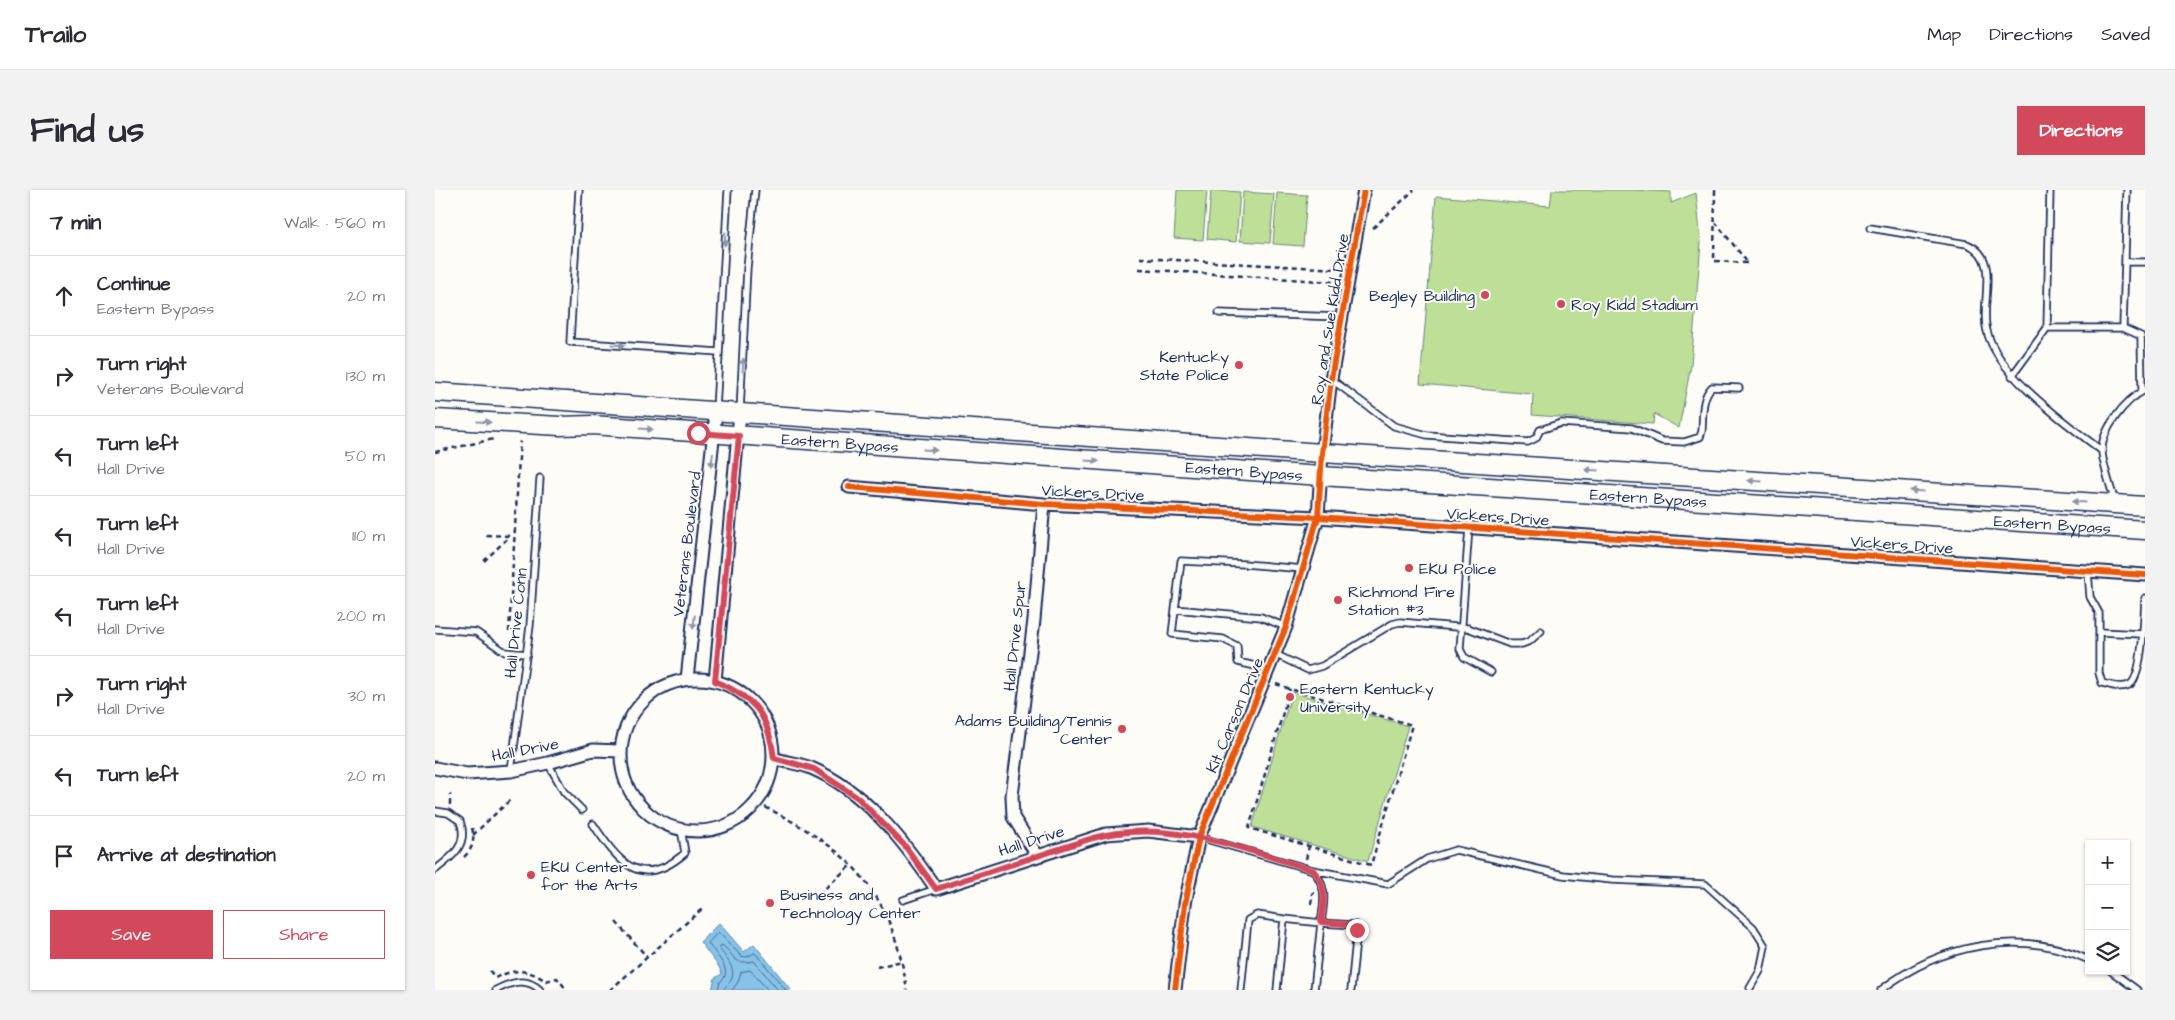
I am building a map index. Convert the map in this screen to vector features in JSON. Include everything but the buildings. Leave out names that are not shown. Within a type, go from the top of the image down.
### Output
[{"type":"main road","name":"Eastern Bypass","points":[[435,392],[1322,453],[2145,506]]},
{"type":"main road","name":"Eastern Bypass","points":[[435,419],[560,426],[592,425],[1321,476],[2145,530]]},
{"type":"street","name":"Roy and Sue Kidd Drive","points":[[1322,453],[1331,379],[1364,190]]},
{"type":"street","name":"Veterans Boulevard","points":[[687,679],[716,412]]},
{"type":"street","points":[[715,681],[740,413]]},
{"type":"street","name":"Kit Carson Drive","points":[[1175,990],[1184,914],[1199,837],[1286,627],[1318,517],[1322,453]]},
{"type":"street","name":"Vickers Drive","points":[[849,487],[1044,504],[1318,517],[2145,575]]},
{"type":"street","name":"Hall Drive Spur","points":[[1037,855],[1013,817],[1012,796],[1034,620],[1044,504]]},
{"type":"street","points":[[687,679],[715,681],[740,692],[760,711],[771,736],[774,758],[767,784],[756,803],[740,817],[721,827],[701,831],[669,826],[648,814],[633,796],[623,774],[621,751],[628,724],[634,712],[649,696],[667,685],[687,679]]},
{"type":"street","name":"Hall Drive","points":[[435,768],[467,774],[511,771],[548,764],[593,750],[621,751]]},
{"type":"street","points":[[774,758],[814,769],[858,798],[905,846],[936,889]]},
{"type":"street","name":"Hall Drive","points":[[936,889],[1037,855],[1116,832],[1148,831],[1199,837]]},
{"type":"lane","points":[[579,190],[570,342],[719,352]]},
{"type":"lane","points":[[716,412],[727,190]]},
{"type":"lane","points":[[740,413],[747,268],[755,190]]},
{"type":"lane","points":[[2012,376],[2047,328],[2051,190]]},
{"type":"lane","points":[[2123,328],[2127,190]]},
{"type":"lane","points":[[1870,228],[1967,244],[1979,250],[1983,254],[1986,267],[1986,330],[1997,356],[2012,376],[2102,452]]},
{"type":"lane","points":[[2125,262],[2145,262]]},
{"type":"lane","points":[[1219,313],[1342,317]]},
{"type":"lane","points":[[2047,328],[2123,328],[2141,336],[2144,391],[2118,413],[2105,437],[2102,452],[2116,504]]},
{"type":"lane","points":[[1331,379],[1394,426],[1427,435],[1529,442],[1536,438],[1541,430],[1561,424],[1632,428],[1662,441],[1693,440],[1700,437],[1705,397],[1709,390],[1713,386],[1739,388]]},
{"type":"lane","name":"Hall Drive Conn","points":[[511,771],[530,626],[540,478]]},
{"type":"lane","points":[[1469,528],[1461,653],[1464,657],[1491,672]]},
{"type":"lane","points":[[1268,669],[1238,662],[1237,646],[1223,640],[1172,634],[1181,561],[1304,569]]},
{"type":"lane","points":[[2088,571],[2090,597],[2099,613],[2099,673],[2102,683],[2113,686],[2129,686],[2135,680],[2139,668],[2145,598]]},
{"type":"lane","points":[[1175,609],[1261,617],[1286,627]]},
{"type":"lane","points":[[1275,654],[1308,670],[1314,670],[1392,624],[1400,622],[1462,627],[1495,637],[1510,644],[1522,644],[1530,641],[1541,631]]},
{"type":"lane","points":[[435,629],[476,632],[505,652],[527,654]]},
{"type":"lane","points":[[2099,632],[2142,634]]},
{"type":"lane","points":[[548,764],[564,792],[582,810]]},
{"type":"lane","points":[[435,811],[448,813],[460,821],[463,838],[461,845],[450,858],[435,870]]},
{"type":"lane","points":[[593,824],[610,850],[631,868],[647,871],[663,869],[685,853],[681,829]]},
{"type":"lane","name":"Hall Drive","points":[[1199,837],[1313,870],[1388,884],[1427,859],[1456,850],[1563,875],[1612,880],[1705,884],[1753,927],[1765,946],[1760,971],[1750,988]]},
{"type":"lane","points":[[1313,870],[1323,882],[1324,902],[1315,990]]},
{"type":"lane","points":[[903,900],[936,889]]},
{"type":"lane","points":[[1241,990],[1249,920],[1257,915],[1355,925],[1357,930],[1351,990]]},
{"type":"lane","points":[[1277,990],[1284,919]]},
{"type":"lane","points":[[1881,990],[1895,979],[1930,959],[1976,946],[2002,943],[2032,945],[2058,949],[2085,959]]},
{"type":"lane","points":[[2116,975],[2137,990]]},
{"type":"lane","points":[[496,990],[509,983],[523,981],[535,985],[540,990]]},
{"type":"path","points":[[1373,228],[1415,190]]},
{"type":"path","points":[[1715,190],[1714,261],[1749,263],[1716,223]]},
{"type":"path","points":[[1140,258],[1338,269]]},
{"type":"path","points":[[1139,268],[1335,282]]},
{"type":"path","points":[[435,452],[494,439]]},
{"type":"path","points":[[509,632],[512,537],[520,442]]},
{"type":"path","points":[[486,535],[512,537]]},
{"type":"path","points":[[484,561],[512,537]]},
{"type":"path","points":[[1272,683],[1412,725],[1400,760],[1371,864],[1249,828],[1291,689]]},
{"type":"path","points":[[473,834],[511,799]]},
{"type":"path","points":[[765,807],[799,824],[821,839],[851,865],[882,904],[902,961],[907,990]]},
{"type":"path","points":[[819,894],[851,865]]},
{"type":"path","points":[[610,990],[703,908]]},
{"type":"path","points":[[616,922],[647,957]]},
{"type":"path","points":[[877,966],[902,961]]},
{"type":"green space","points":[[1177,190],[1207,190],[1203,240],[1174,238]]},
{"type":"green space","points":[[1211,190],[1240,192],[1236,242],[1207,239]]},
{"type":"green space","name":"Roy Kidd Stadium","points":[[1552,190],[1671,192],[1671,203],[1696,193],[1701,242],[1691,365],[1679,428],[1654,414],[1653,424],[1532,415],[1533,394],[1420,384],[1436,196],[1550,206]]},
{"type":"green space","points":[[1243,192],[1274,194],[1270,243],[1240,241]]},
{"type":"green space","points":[[1277,193],[1307,195],[1303,246],[1273,244]]},
{"type":"green space","points":[[1292,692],[1408,726],[1368,861],[1252,827]]},
{"type":"water","points":[[719,923],[744,952],[754,944],[791,990],[712,990],[715,978],[722,974],[700,942]]},
{"type":"cycle path","points":[[1175,990],[1185,904],[1199,837],[1286,627],[1318,517],[1322,453],[1331,379],[1364,190]]},
{"type":"cycle path","points":[[849,487],[1044,504],[1318,517],[2145,575]]},
{"type":"place","name":"Begley Building","points":[[1485,295]]},
{"type":"place","name":"Roy Kidd Stadium","points":[[1561,304]]},
{"type":"place","name":"Kentucky State Police","points":[[1239,365]]},
{"type":"place","name":"EKU Police","points":[[1409,568]]},
{"type":"place","name":"Richmond Fire Station #3","points":[[1338,600]]},
{"type":"place","name":"Eastern Kentucky University","points":[[1290,697]]},
{"type":"place","name":"Adams Building/Tennis Center","points":[[1122,729]]},
{"type":"place","name":"EKU Center for the Arts","points":[[531,875]]},
{"type":"place","name":"Business and Technology Center","points":[[770,903]]},
{"type":"route","points":[[698,433],[739,436],[715,681],[740,692],[760,711],[771,736],[774,758],[814,769],[858,798],[871,809],[905,846],[936,889],[1106,834],[1148,831],[1199,837],[1313,870],[1323,882],[1324,902],[1321,922],[1355,925],[1357,930]]}]
